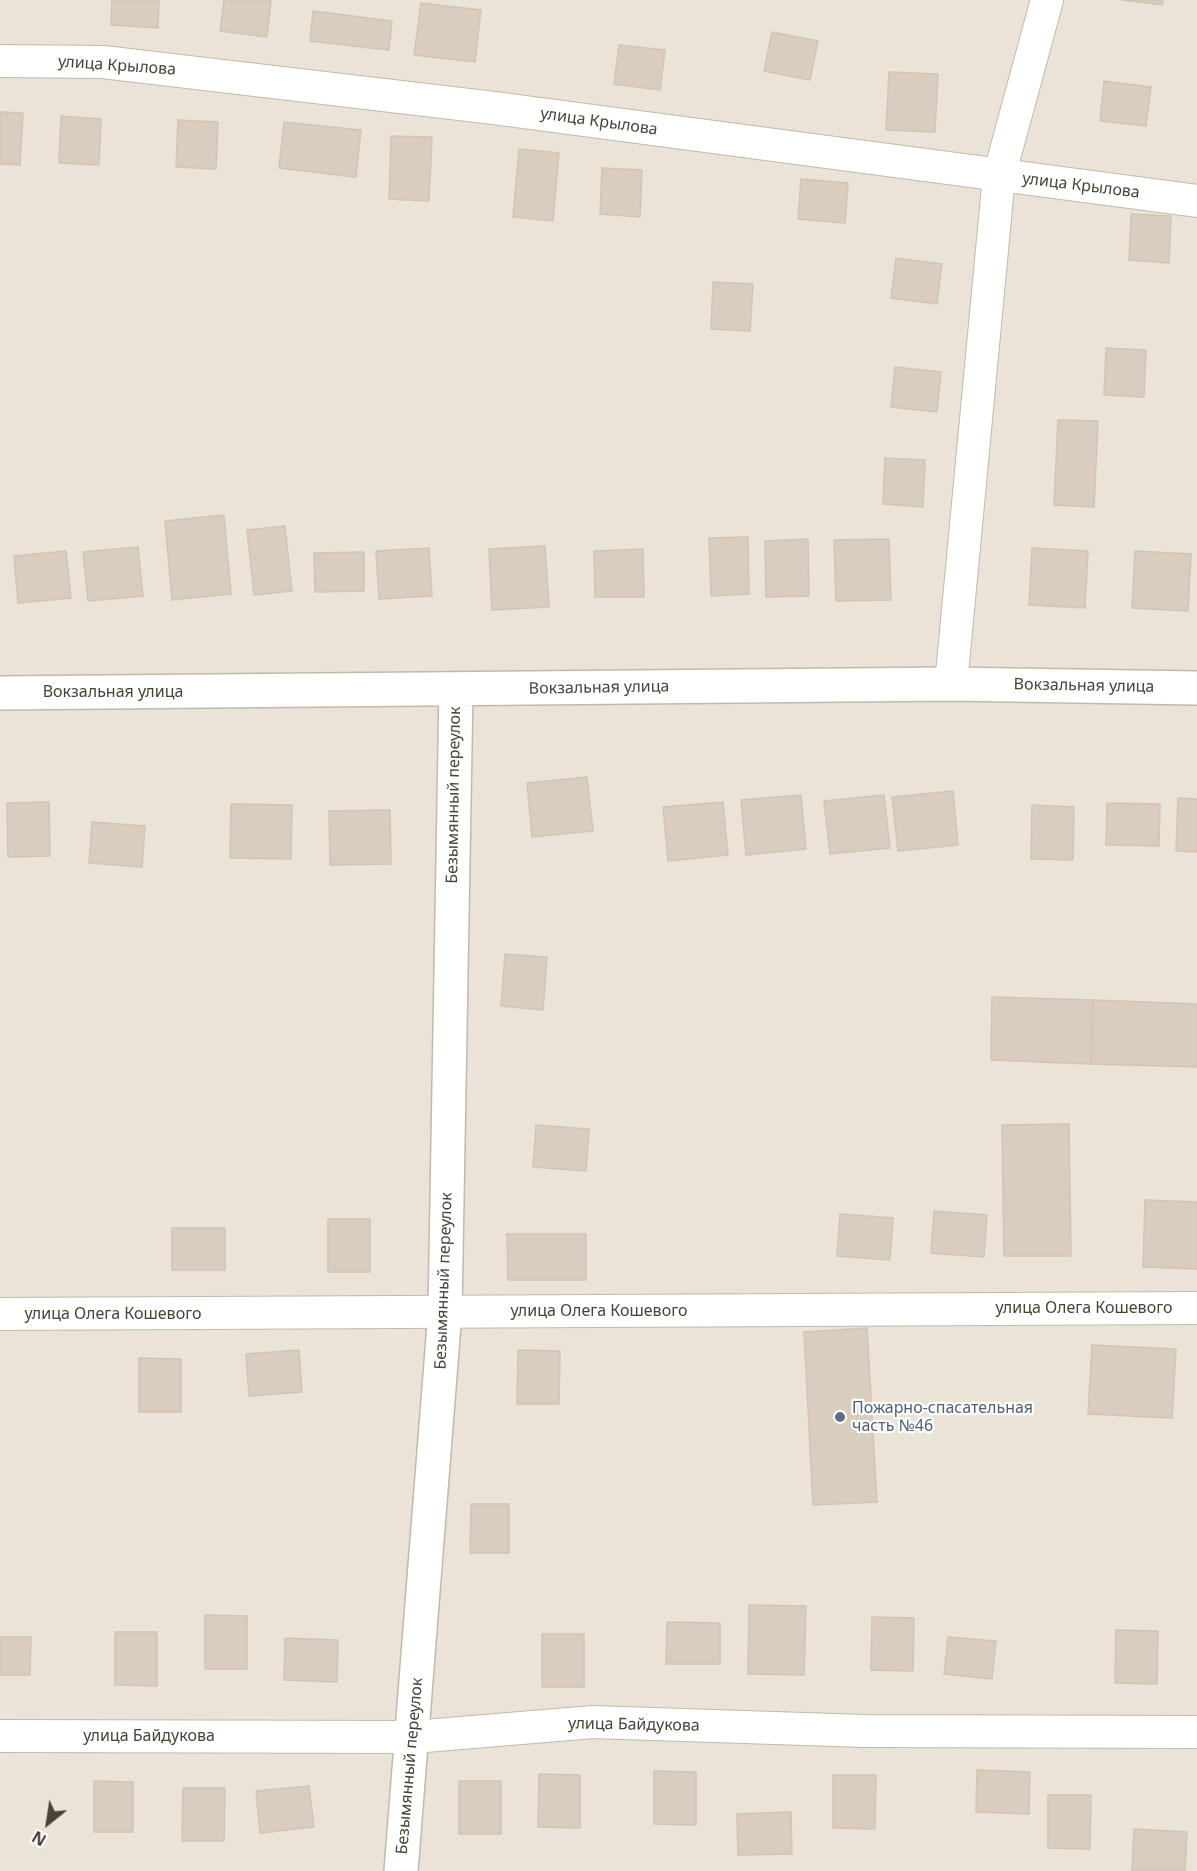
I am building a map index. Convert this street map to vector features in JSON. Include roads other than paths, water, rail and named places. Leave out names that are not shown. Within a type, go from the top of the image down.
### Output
[{"type":"street","points":[[951,684],[999,176],[1047,0]]},
{"type":"street","name":"улица Крылова","points":[[0,61],[127,65],[494,108],[1197,201]]},
{"type":"street","name":"Вокзальная улица","points":[[0,693],[951,684],[1197,688]]},
{"type":"street","name":"Безымянный переулок","points":[[401,1871],[445,1312],[456,690]]},
{"type":"street","name":"улица Олега Кошевого","points":[[0,1314],[1197,1308]]},
{"type":"street","name":"улица Байдукова","points":[[0,1736],[412,1737],[593,1722],[865,1731],[1197,1732]]},
{"type":"place","name":"Пожарно-спасательная часть №46","points":[[840,1417]]}]
